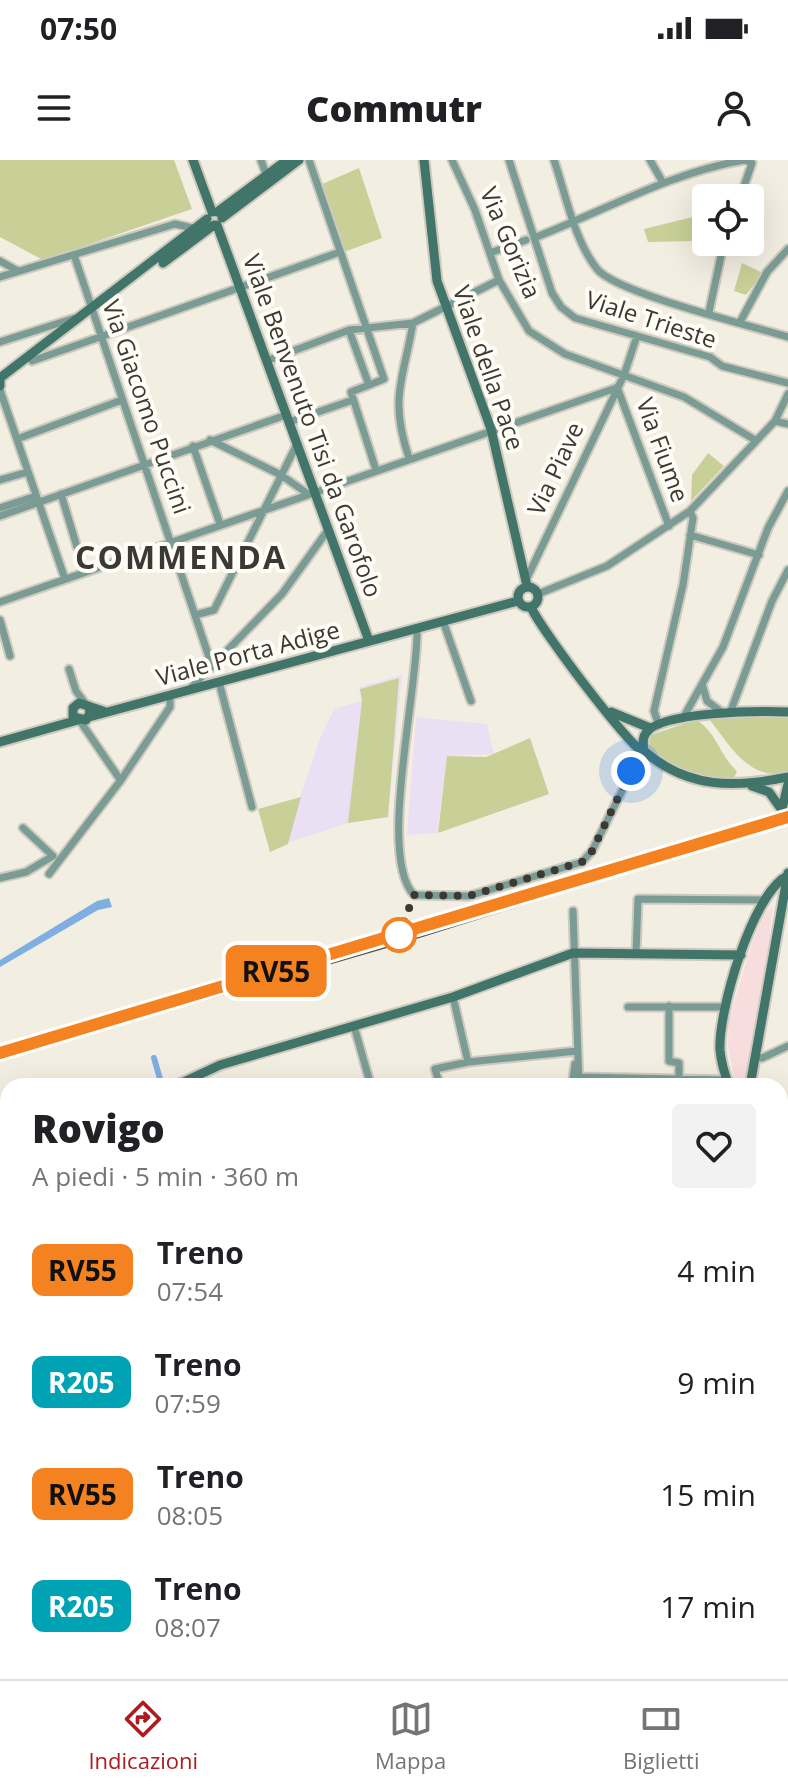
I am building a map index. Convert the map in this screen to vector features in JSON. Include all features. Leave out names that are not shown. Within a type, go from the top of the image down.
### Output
[{"type":"street","name":"Viale Benvenuto Tisi da Garofolo","points":[[193,160],[288,418],[311,493],[369,641]]},
{"type":"street","points":[[261,160],[268,178]]},
{"type":"street","points":[[1,384],[268,178],[287,160]]},
{"type":"street","points":[[268,178],[299,160]]},
{"type":"street","points":[[309,160],[384,379],[351,392],[376,470]]},
{"type":"street","name":"Viale della Pace","points":[[424,160],[433,261],[447,309],[491,429],[526,583]]},
{"type":"street","name":"Via Gorizia","points":[[452,160],[510,305],[529,331],[565,354],[684,397],[755,440]]},
{"type":"street","name":"Viale Trieste","points":[[509,160],[530,239],[561,307],[575,318],[710,357],[722,366],[788,383]]},
{"type":"street","points":[[554,160],[586,254],[599,273],[621,285],[691,310],[709,312],[788,337]]},
{"type":"street","points":[[650,160],[662,181]]},
{"type":"street","points":[[490,253],[575,223],[662,181],[721,162],[747,161],[743,184]]},
{"type":"street","points":[[1,384],[215,218]]},
{"type":"street","points":[[0,277],[175,224],[197,229]]},
{"type":"street","points":[[740,322],[767,272],[788,249]]},
{"type":"street","points":[[32,361],[340,252]]},
{"type":"street","name":"Via Giacomo Puccini","points":[[74,255],[90,314],[211,663]]},
{"type":"street","points":[[709,312],[721,256]]},
{"type":"street","points":[[0,261],[18,271]]},
{"type":"street","points":[[266,361],[349,330],[413,323],[447,309],[499,280]]},
{"type":"street","points":[[0,342],[90,314]]},
{"type":"street","points":[[409,458],[397,409],[413,323]]},
{"type":"street","points":[[349,330],[369,385]]},
{"type":"street","name":"Via Piave","points":[[526,583],[624,375],[637,336]]},
{"type":"street","points":[[1,384],[65,579]]},
{"type":"street","points":[[0,602],[616,388]]},
{"type":"street","name":"Via Fiume","points":[[616,388],[669,526]]},
{"type":"street","points":[[531,607],[538,594],[607,566],[690,511],[784,413],[788,394]]},
{"type":"street","points":[[17,439],[122,400]]},
{"type":"street","points":[[0,508],[61,494],[210,440],[353,400]]},
{"type":"street","points":[[775,421],[788,424]]},
{"type":"street","points":[[210,440],[311,493]]},
{"type":"street","points":[[195,615],[214,610],[297,444]]},
{"type":"street","points":[[193,446],[220,524]]},
{"type":"street","points":[[0,480],[28,472]]},
{"type":"street","points":[[683,718],[734,622],[759,555],[788,491]]},
{"type":"street","points":[[61,494],[77,547]]},
{"type":"street","points":[[0,516],[37,499]]},
{"type":"street","points":[[654,727],[654,711],[683,585],[693,518],[690,511]]},
{"type":"street","points":[[189,690],[211,663],[282,594],[328,530]]},
{"type":"street","points":[[690,535],[759,555]]},
{"type":"street","points":[[726,713],[788,570]]},
{"type":"street","points":[[531,607],[525,607],[518,601],[519,591],[526,583],[538,594]]},
{"type":"street","name":"Viale Porta Adige","points":[[83,715],[110,712],[518,601]]},
{"type":"street","points":[[531,607],[640,753],[696,781],[749,785],[769,792],[783,811],[788,784]]},
{"type":"street","points":[[0,620],[10,656]]},
{"type":"street","points":[[443,621],[471,701]]},
{"type":"street","points":[[417,629],[398,848],[407,883],[414,895],[469,896],[587,857],[631,771],[648,756]]},
{"type":"street","points":[[69,669],[83,715],[119,778]]},
{"type":"street","points":[[219,682],[252,807]]},
{"type":"street","points":[[702,684],[707,701],[726,713]]},
{"type":"street","points":[[49,874],[121,780],[170,707],[170,696]]},
{"type":"street","points":[[605,708],[621,719],[654,727]]},
{"type":"street","points":[[648,756],[643,746],[645,734],[654,727],[683,718],[726,713],[787,712]]},
{"type":"street","points":[[0,742],[56,727],[83,715]]},
{"type":"street","points":[[749,785],[788,777]]},
{"type":"street","points":[[0,878],[26,872],[53,856],[23,828]]},
{"type":"street","points":[[727,1078],[720,1049],[726,1007],[741,955],[765,900],[788,875]]},
{"type":"street","points":[[751,1078],[788,875]]},
{"type":"street","points":[[636,954],[638,899],[765,900]]},
{"type":"street","points":[[573,911],[579,1078]]},
{"type":"street","points":[[192,1078],[220,1065],[453,997],[573,953],[741,955]]},
{"type":"street","points":[[453,997],[468,1062]]},
{"type":"street","points":[[669,1006],[669,1061],[679,1063],[679,1078]]},
{"type":"street","points":[[628,1007],[726,1007]]},
{"type":"street","points":[[354,1026],[369,1078]]},
{"type":"street","points":[[755,1057],[762,1058],[788,1046]]},
{"type":"street","points":[[438,1078],[435,1069],[468,1062],[577,1051]]},
{"type":"street","points":[[572,1078],[573,1067],[577,1063]]},
{"type":"shaded area","points":[[402,675],[388,817],[348,823],[284,844],[319,741],[334,709],[361,701],[359,687]]},
{"type":"shaded area","points":[[416,717],[487,724],[494,754],[447,756],[437,833],[407,835]]},
{"type":"shaded area","points":[[773,907],[755,1050],[748,1078],[734,1078],[728,1044],[729,1020],[764,913]]},
{"type":"green space","points":[[0,160],[174,160],[192,209],[43,260],[0,237]]},
{"type":"green space","points":[[359,168],[382,238],[344,252],[320,185]]},
{"type":"green space","points":[[692,217],[692,241],[648,242],[644,229]]},
{"type":"green space","points":[[742,263],[763,273],[746,295],[734,291]]},
{"type":"green space","points":[[708,453],[724,466],[691,501],[692,475]]},
{"type":"green space","points":[[399,678],[388,817],[348,823],[362,701],[360,689]]},
{"type":"green space","points":[[788,717],[788,773],[774,774],[751,767],[709,719]]},
{"type":"green space","points":[[695,720],[708,729],[737,771],[734,778],[688,771],[667,762],[649,748],[651,735]]},
{"type":"green space","points":[[530,738],[549,794],[438,833],[447,756],[486,757]]},
{"type":"green space","points":[[301,797],[288,844],[270,852],[258,809]]},
{"type":"water","points":[[109,898],[112,907],[98,910],[0,967],[0,960],[97,901]]},
{"type":"waterway","points":[[154,1058],[160,1078]]},
{"type":"tunnel","points":[[784,813],[788,826]]},
{"type":"railway","points":[[0,1059],[397,944],[788,821]]},
{"type":"train","name":"RV55","points":[[0,1053],[788,817]]},
{"type":"district","name":"COMMENDA","points":[[181,558]]},
{"type":"route","points":[[399,935],[414,895],[469,896],[582,862],[592,851],[631,771]]}]
